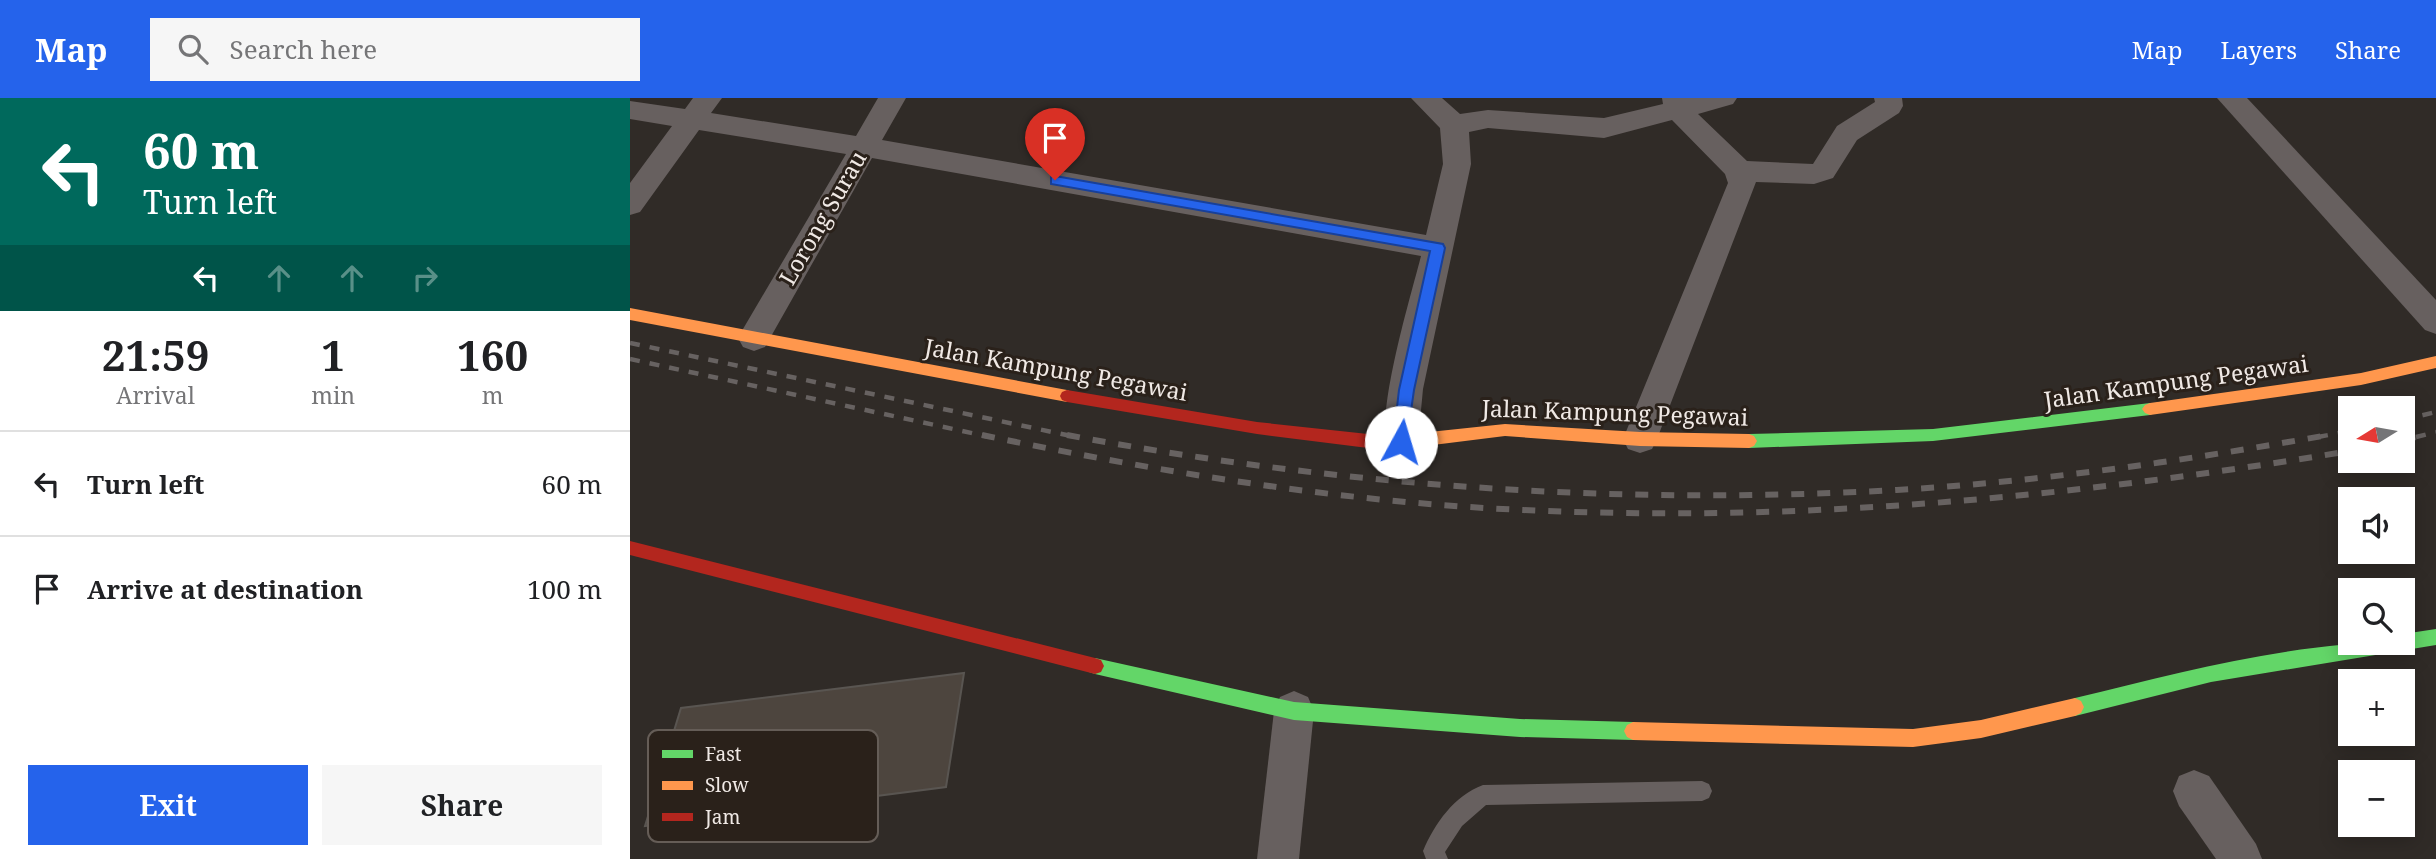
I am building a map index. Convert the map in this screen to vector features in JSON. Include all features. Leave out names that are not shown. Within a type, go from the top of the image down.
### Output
[{"type":"street","points":[[630,204],[708,98]]},
{"type":"street","name":"Lorong Surau","points":[[754,338],[892,98]]},
{"type":"street","points":[[1401,442],[1406,390],[1457,164],[1454,125],[1425,98]]},
{"type":"street","points":[[1454,125],[1488,119],[1604,128],[1677,104],[1723,98]]},
{"type":"street","points":[[1739,171],[1814,174],[1823,172],[1847,133],[1889,106],[1888,98]]},
{"type":"street","points":[[2231,98],[2436,321]]},
{"type":"street","points":[[1640,439],[1742,191],[1739,171],[1677,104]]},
{"type":"street","points":[[630,110],[690,122],[864,147],[1438,248]]},
{"type":"street","name":"Jalan Kampung Pegawai","points":[[630,314],[1147,411],[1372,442],[1401,442],[1494,430],[1640,439],[1780,441],[1933,435],[2242,398],[2361,379],[2436,362]]},
{"type":"street","points":[[630,548],[1123,673],[1294,711],[1520,728],[1913,738],[1997,728],[2221,672],[2436,637]]},
{"type":"street","points":[[1278,859],[1294,711]]},
{"type":"street","points":[[2194,791],[2241,859]]},
{"type":"lane","points":[[1437,859],[1434,851],[1443,831],[1460,810],[1483,795],[1702,791]]},
{"type":"building","points":[[964,673],[946,787],[878,796],[878,730],[674,730],[681,708]]},
{"type":"railway","points":[[630,343],[1076,437]]},
{"type":"railway","points":[[630,359],[990,437]]},
{"type":"railway","points":[[2415,417],[2436,412]]},
{"type":"railway","points":[[2424,435],[2436,432]]},
{"type":"railway","points":[[2318,437],[2338,433]]},
{"type":"railway","points":[[982,435],[1183,473],[1319,493],[1455,506],[1628,513],[1732,513],[1938,503],[2143,481],[2338,453]]},
{"type":"railway","points":[[1067,435],[1175,454],[1393,481],[1613,494],[1723,495],[1832,493],[1991,483],[2136,466],[2328,435]]},
{"type":"railway","points":[[2415,437],[2424,435]]},
{"type":"railway","points":[[2416,437],[2424,435]]},
{"type":"traffic: fast","points":[[1749,441],[1933,435],[2150,409]]},
{"type":"traffic: fast","points":[[2075,707],[2211,674],[2436,637]]},
{"type":"traffic: fast","points":[[1095,666],[1294,711],[1520,728],[1633,731]]},
{"type":"traffic: slow","points":[[630,314],[1067,396]]},
{"type":"traffic: slow","points":[[2150,409],[2361,379],[2436,362]]},
{"type":"traffic: slow","points":[[1368,441],[1401,442],[1505,430],[1640,439],[1749,441]]},
{"type":"traffic: slow","points":[[1633,731],[1913,738],[1981,729],[2075,707]]},
{"type":"traffic: jam","points":[[1067,396],[1257,428],[1368,441]]},
{"type":"traffic: jam","points":[[630,548],[1095,666]]},
{"type":"route","points":[[1055,180],[1438,248],[1406,390],[1401,442]]}]
